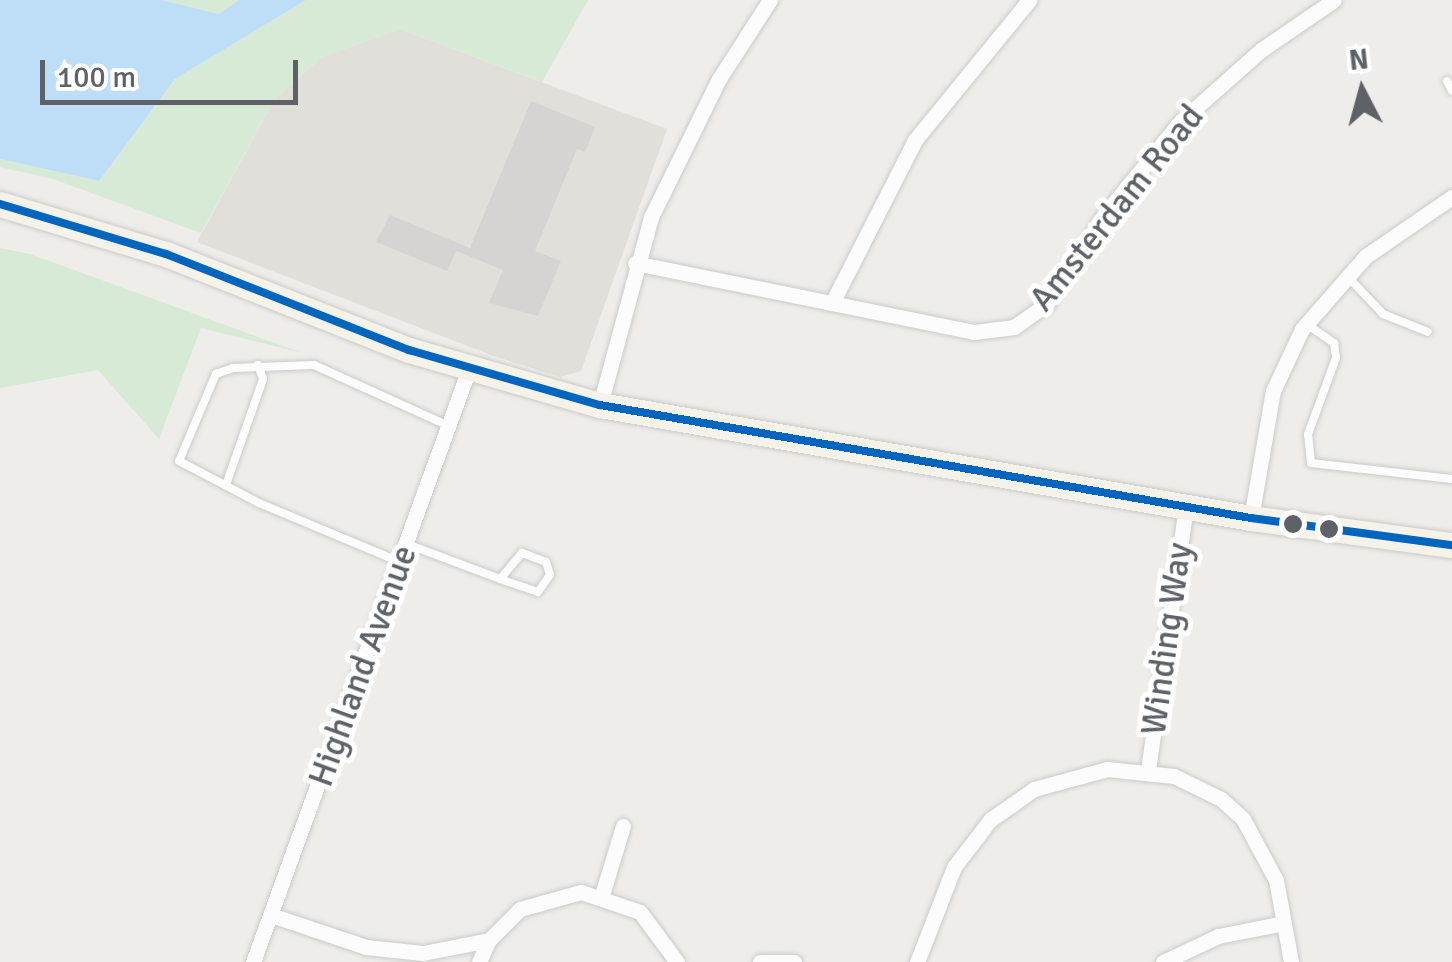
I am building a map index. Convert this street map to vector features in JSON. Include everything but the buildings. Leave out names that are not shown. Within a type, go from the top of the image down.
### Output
[{"type":"main road","points":[[0,204],[166,254],[468,369],[600,404],[1186,507],[1452,546]]},
{"type":"street","points":[[600,404],[635,263],[682,149],[770,0]]},
{"type":"street","points":[[832,303],[915,140],[1028,0]]},
{"type":"street","name":"Amsterdam Road","points":[[635,263],[974,332],[1032,317],[1182,121],[1261,50],[1334,0]]},
{"type":"street","points":[[1252,518],[1273,392],[1306,324],[1346,274],[1452,197]]},
{"type":"street","name":"Highland Avenue","points":[[253,962],[468,369]]},
{"type":"street","name":"Winding Way","points":[[1148,770],[1186,507]]},
{"type":"street","name":"Winding Way","points":[[917,962],[954,867],[990,820],[1058,779],[1108,769],[1148,770],[1199,785],[1243,819],[1269,859],[1290,962]]},
{"type":"street","points":[[602,895],[623,826]]},
{"type":"street","points":[[478,962],[489,940],[540,899],[602,895],[640,912],[677,962]]},
{"type":"street","points":[[271,915],[398,952],[489,940]]},
{"type":"street","points":[[1163,962],[1218,936],[1284,924]]},
{"type":"street","points":[[760,962],[794,962]]},
{"type":"lane","points":[[1447,81],[1452,91]]},
{"type":"lane","points":[[1346,274],[1384,314],[1428,332]]},
{"type":"lane","points":[[1306,324],[1334,343],[1336,358],[1308,434],[1311,463],[1452,479]]},
{"type":"lane","points":[[228,482],[262,379],[258,365]]},
{"type":"lane","points":[[400,562],[259,504],[228,482],[179,462],[216,374],[258,365],[314,365],[449,425]]},
{"type":"lane","points":[[407,544],[500,579],[538,592],[550,575],[546,562],[522,553],[500,579]]},
{"type":"shaded area","points":[[400,29],[667,129],[581,371],[560,377],[491,355],[197,242],[274,100],[322,57]]},
{"type":"green space","points":[[162,0],[239,0],[219,14]]},
{"type":"green space","points":[[306,0],[588,0],[542,82],[400,29],[322,57],[274,100],[201,233],[53,179],[0,167],[0,159],[99,181],[175,79]]},
{"type":"green space","points":[[0,248],[30,254],[302,353],[201,328],[159,439],[98,370],[0,388]]},
{"type":"water","points":[[0,0],[162,0],[219,14],[239,0],[306,0],[175,79],[99,181],[0,159]]},
{"type":"transit line","points":[[0,204],[166,254],[409,350],[600,405],[1251,518],[1452,545]]}]
